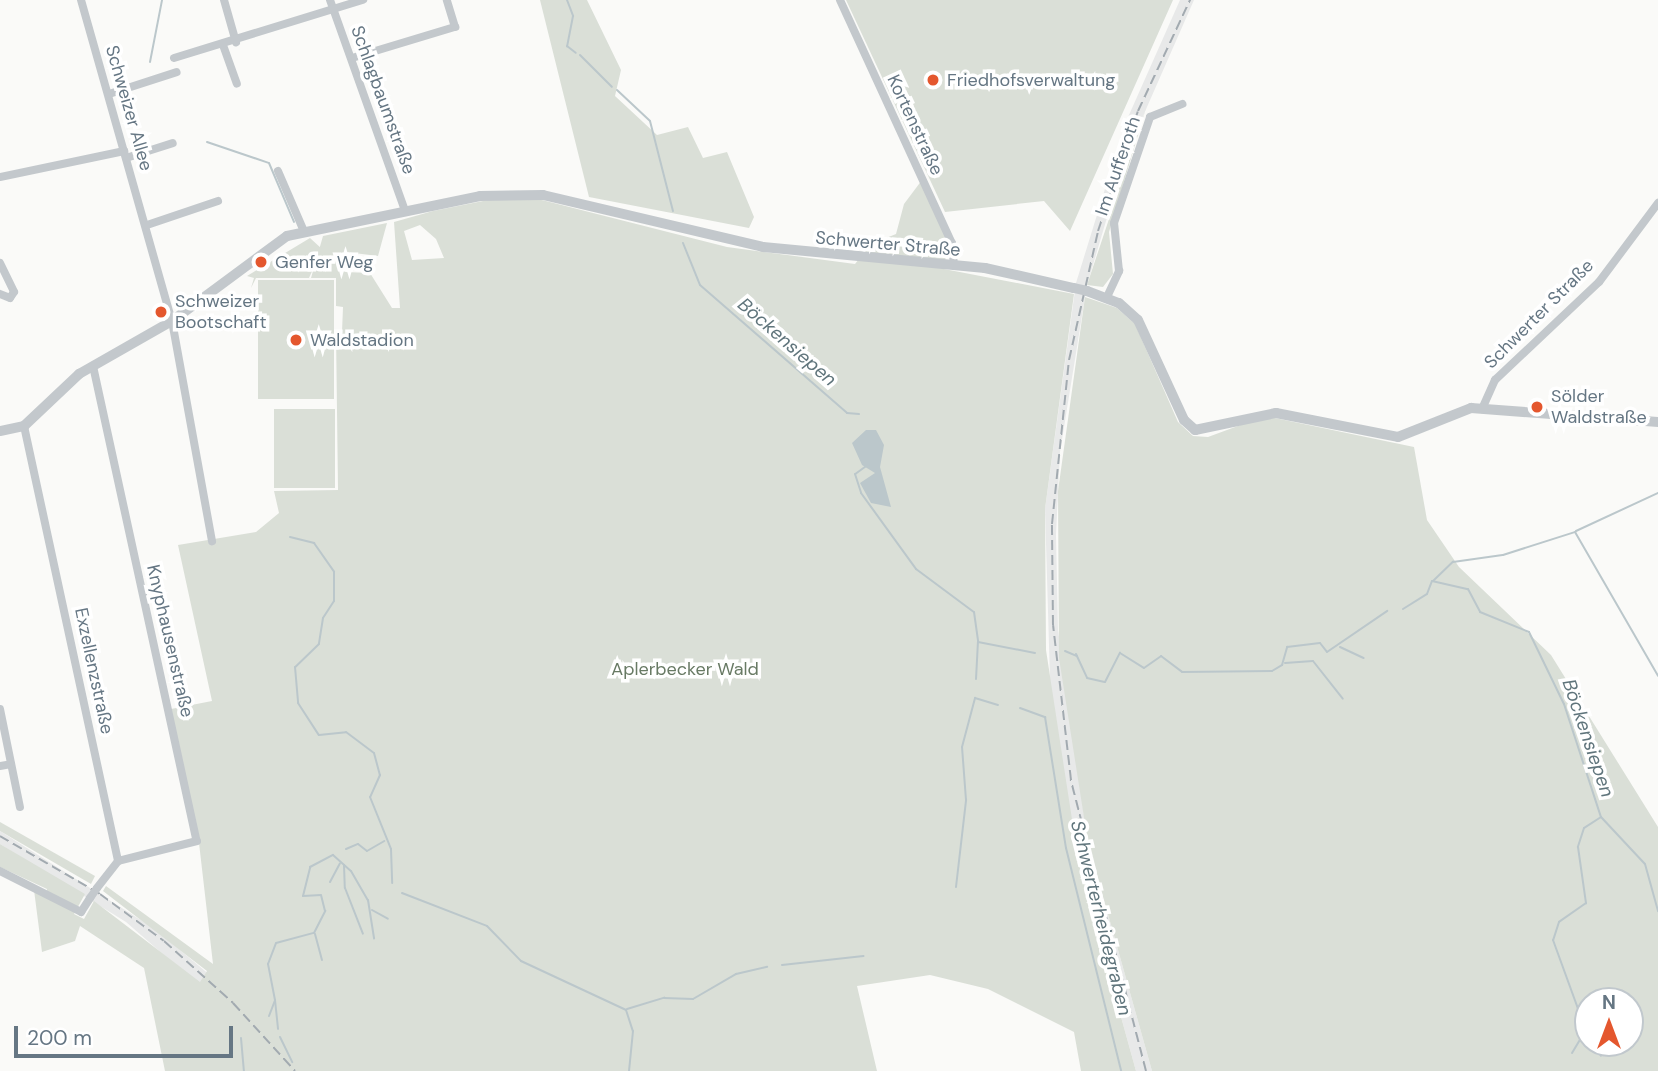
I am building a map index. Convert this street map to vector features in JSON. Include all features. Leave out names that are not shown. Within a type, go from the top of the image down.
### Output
[{"type":"street","name":"Schweizer Allee","points":[[81,0],[147,225],[172,321]]},
{"type":"street","points":[[224,0],[236,42]]},
{"type":"street","points":[[174,58],[236,42],[332,4],[363,0]]},
{"type":"street","points":[[352,58],[456,27],[447,0]]},
{"type":"street","name":"Kortenstraße","points":[[840,0],[952,243],[954,265]]},
{"type":"street","name":"Schlagbaumstraße","points":[[332,4],[405,211]]},
{"type":"street","points":[[223,46],[237,84]]},
{"type":"street","points":[[108,94],[177,72]]},
{"type":"street","name":"Im Aufferoth","points":[[1107,297],[1119,271],[1114,223],[1150,117],[1182,104]]},
{"type":"street","points":[[0,177],[173,143]]},
{"type":"street","points":[[278,171],[303,229]]},
{"type":"street","name":"Schwerter Straße","points":[[0,431],[24,426],[93,366],[172,321],[303,229],[480,196],[543,195],[763,247],[954,265],[1087,291],[1107,297],[1144,328],[1184,420],[1195,430],[1276,414],[1398,437],[1454,411],[1482,409],[1495,380],[1599,282],[1658,203]]},
{"type":"street","points":[[147,225],[218,201]]},
{"type":"street","points":[[0,263],[14,292],[10,298],[0,294]]},
{"type":"street","points":[[172,321],[212,541]]},
{"type":"street","name":"Knyphausenstraße","points":[[93,366],[197,841],[118,861]]},
{"type":"street","points":[[1482,409],[1658,422]]},
{"type":"street","name":"Exzellenzstraße","points":[[24,426],[118,861]]},
{"type":"street","points":[[0,709],[20,807]]},
{"type":"street","points":[[0,766],[11,764]]},
{"type":"street","points":[[0,871],[80,912],[118,861]]},
{"type":"shaded area","points":[[1180,0],[1194,0],[1125,157],[1087,285],[1060,452],[1056,535],[1058,630],[1088,843],[1152,1071],[1136,1071],[1079,865],[1051,714],[1045,509],[1076,283],[1125,124]]},
{"type":"shaded area","points":[[866,430],[876,430],[884,445],[880,467],[891,507],[871,503],[860,483],[875,473],[862,465],[852,443]]},
{"type":"shaded area","points":[[0,831],[155,929],[211,976],[242,1023],[126,922],[0,844]]},
{"type":"green space","points":[[540,0],[587,0],[621,70],[615,96],[657,135],[688,127],[703,158],[727,152],[754,217],[749,228],[589,197]]},
{"type":"green space","points":[[846,0],[1173,0],[1070,231],[1044,201],[945,212]]},
{"type":"green space","points":[[1146,108],[1109,232],[1113,274],[1103,287],[1087,285]]},
{"type":"green space","name":"Aplerbecker Wald","points":[[922,180],[948,241],[944,269],[1074,294],[1045,509],[1046,650],[1079,865],[1136,1071],[1081,1071],[1074,1032],[988,989],[930,975],[857,986],[877,1071],[165,1071],[144,968],[80,926],[75,941],[42,952],[34,890],[46,895],[47,889],[0,867],[0,844],[85,894],[74,914],[84,919],[94,901],[200,982],[207,971],[103,891],[106,886],[213,964],[199,843],[171,709],[212,701],[178,545],[256,532],[279,513],[274,491],[338,490],[336,332],[342,332],[343,307],[336,306],[336,278],[311,278],[323,236],[387,223],[378,256],[346,252],[345,272],[370,273],[392,308],[400,308],[394,222],[433,211],[498,198],[534,198],[727,247],[855,264],[871,244],[896,234],[904,204]],"holes":[[[420,225],[436,239],[444,258],[412,260],[404,231]]]},
{"type":"green space","points":[[310,238],[322,249],[309,278],[256,278],[251,288],[254,278],[247,276]]},
{"type":"green space","name":"Waldstadion","points":[[258,280],[334,280],[334,399],[258,399]]},
{"type":"green space","points":[[1085,297],[1117,308],[1135,324],[1178,422],[1193,436],[1208,437],[1265,416],[1414,447],[1427,520],[1459,567],[1551,655],[1658,827],[1658,1071],[1152,1071],[1088,843],[1059,658],[1058,491]]},
{"type":"green space","points":[[274,409],[335,409],[335,488],[274,488]]},
{"type":"green space","points":[[0,822],[95,876],[91,884],[0,831]]},
{"type":"waterway","points":[[150,62],[162,0]]},
{"type":"waterway","name":"Böckensiepen","points":[[567,0],[573,16],[567,46],[576,53]]},
{"type":"waterway","name":"Böckensiepen","points":[[580,55],[612,87]]},
{"type":"waterway","name":"Böckensiepen","points":[[617,90],[650,121],[673,211]]},
{"type":"waterway","points":[[207,142],[269,163],[294,222]]},
{"type":"waterway","name":"Böckensiepen","points":[[683,243],[700,285],[847,413],[859,414]]},
{"type":"waterway","name":"Böckensiepen","points":[[869,464],[855,474],[861,493],[916,569],[974,612],[978,642],[1035,653]]},
{"type":"waterway","points":[[1576,531],[1658,493]]},
{"type":"waterway","points":[[1433,581],[1453,562],[1503,555],[1575,532],[1658,676]]},
{"type":"waterway","points":[[290,537],[314,543],[334,572],[334,601],[323,618],[319,644],[295,667],[298,703],[319,735],[346,732],[374,753],[380,775],[370,797],[391,849],[392,883]]},
{"type":"waterway","name":"Böckensiepen","points":[[1403,609],[1427,594],[1432,581],[1468,589],[1480,612],[1529,632],[1564,704],[1601,817],[1584,828],[1578,847],[1586,903],[1559,922],[1553,940],[1574,998]]},
{"type":"waterway","name":"Böckensiepen","points":[[1076,654],[1087,678],[1105,682],[1120,653],[1144,668],[1161,656],[1182,672],[1272,671],[1282,665],[1287,647],[1320,643],[1327,652],[1387,611]]},
{"type":"waterway","name":"Schwerterheidegraben","points":[[976,679],[978,642]]},
{"type":"waterway","points":[[1340,647],[1364,658]]},
{"type":"waterway","name":"Böckensiepen","points":[[1065,651],[1077,656]]},
{"type":"waterway","points":[[1285,663],[1313,661],[1343,699]]},
{"type":"waterway","points":[[956,887],[966,800],[962,747],[975,698],[998,705]]},
{"type":"waterway","name":"Schwerterheidegraben","points":[[1020,708],[1045,717],[1066,848],[1121,1071]]},
{"type":"waterway","points":[[1601,817],[1645,864],[1658,911]]},
{"type":"waterway","points":[[346,849],[358,844],[367,851],[384,841]]},
{"type":"waterway","points":[[269,1016],[275,1000],[268,964],[276,943],[314,933],[325,911],[321,895],[303,896],[310,867],[333,855],[351,871],[368,900],[374,939]]},
{"type":"waterway","points":[[330,882],[340,863]]},
{"type":"waterway","points":[[344,865],[345,888],[363,934]]},
{"type":"waterway","points":[[402,893],[487,926],[521,961],[626,1010],[633,1031],[629,1071]]},
{"type":"waterway","points":[[372,910],[388,919]]},
{"type":"waterway","points":[[315,934],[322,960]]},
{"type":"waterway","points":[[782,965],[864,956]]},
{"type":"waterway","points":[[627,1009],[664,998],[693,999],[736,974],[767,967]]},
{"type":"waterway","points":[[275,1000],[278,1029]]},
{"type":"waterway","points":[[280,1037],[292,1062]]},
{"type":"waterway","points":[[241,1038],[244,1071]]},
{"type":"railway","points":[[1146,1071],[1071,780],[1053,625],[1052,524],[1069,360],[1098,231],[1138,111],[1190,0]]},
{"type":"railway","points":[[0,836],[100,894],[164,941],[233,1003],[295,1071]]},
{"type":"place","name":"Friedhofsverwaltung","points":[[933,80]]},
{"type":"place","name":"Genfer Weg","points":[[261,262]]},
{"type":"place","name":"Schweizer Bootschaft","points":[[161,312]]},
{"type":"place","name":"Waldstadion","points":[[296,340]]},
{"type":"place","name":"Sölder Waldstraße","points":[[1537,407]]}]
